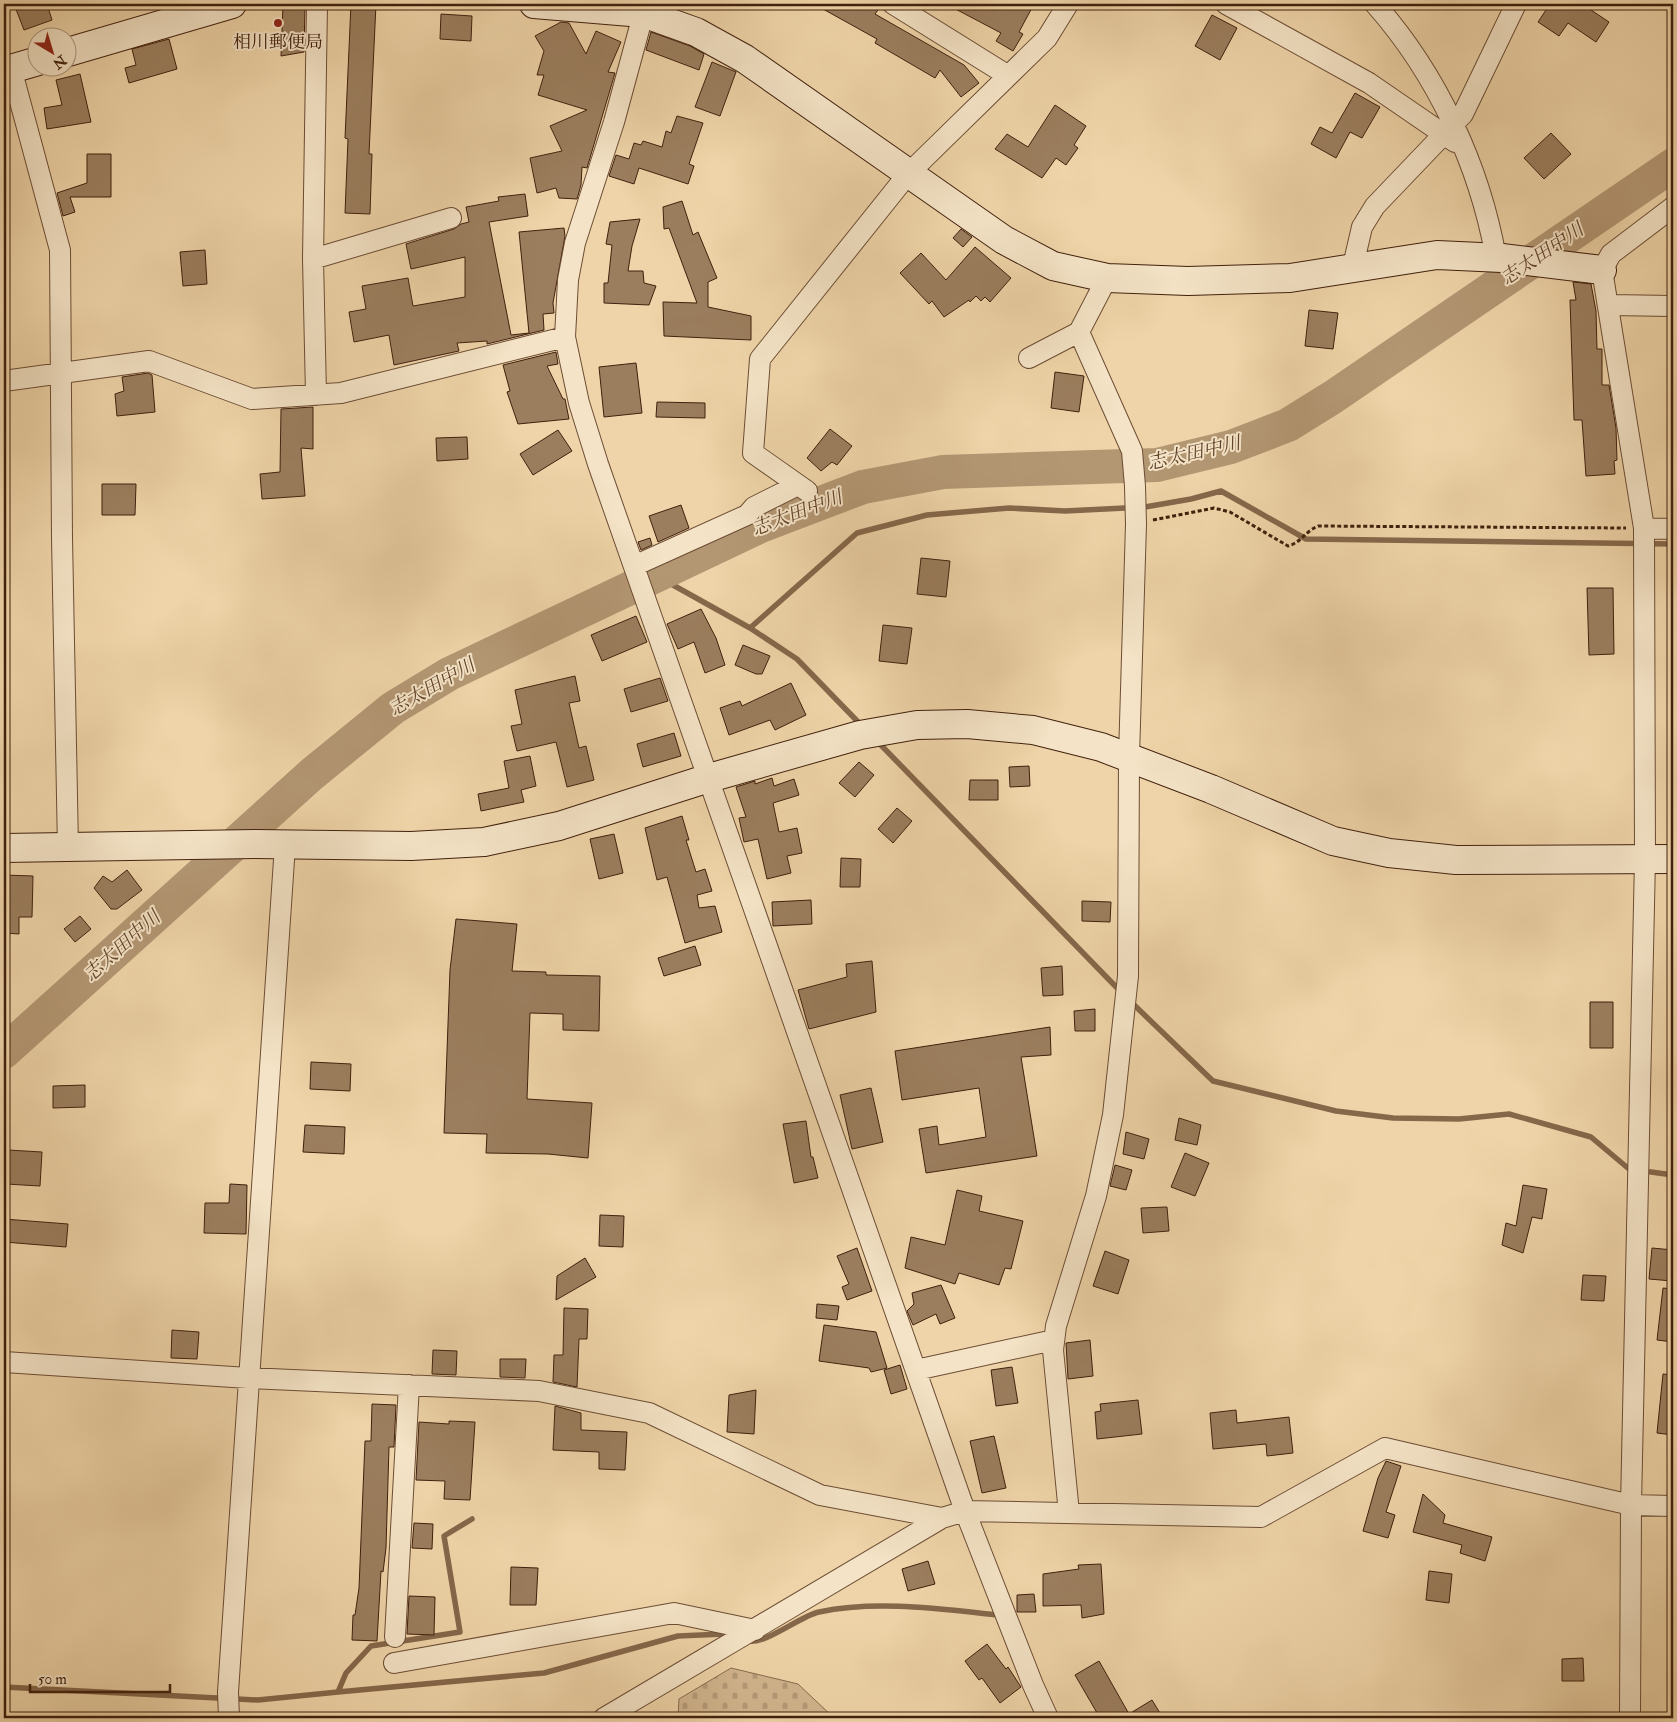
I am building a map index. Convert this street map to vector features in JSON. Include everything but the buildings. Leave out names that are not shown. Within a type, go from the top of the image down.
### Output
[{"type":"street","points":[[78,49],[232,4]]},
{"type":"street","points":[[316,395],[313,259],[317,4]]},
{"type":"street","points":[[534,4],[645,8],[696,32],[745,59],[1004,240],[1053,266],[1107,278],[1188,281],[1290,278],[1353,266],[1437,255],[1499,258],[1602,270]]},
{"type":"street","points":[[892,4],[1007,75]]},
{"type":"street","points":[[636,569],[747,515],[754,506],[803,488],[753,453],[760,359],[908,174],[1007,75],[1047,38],[1068,4]]},
{"type":"street","points":[[1226,4],[1448,129]]},
{"type":"street","points":[[1375,4],[1396,27],[1425,72],[1448,129],[1464,149],[1490,221],[1499,258]]},
{"type":"street","points":[[1353,266],[1362,227],[1375,206],[1463,114],[1516,4]]},
{"type":"street","points":[[645,8],[614,122],[575,244],[568,280],[565,337],[579,403],[965,1510],[1033,1685],[1048,1718]]},
{"type":"street","points":[[28,63],[7,70],[60,250],[62,548],[68,848]]},
{"type":"street","points":[[1630,1718],[1631,1505],[1645,859],[1644,528],[1602,270],[1611,254],[1673,207]]},
{"type":"street","points":[[313,259],[451,218]]},
{"type":"street","points":[[1029,358],[1079,332],[1107,278]]},
{"type":"street","points":[[1609,305],[1673,306]]},
{"type":"street","points":[[1069,1513],[1053,1350],[1056,1326],[1096,1196],[1113,1115],[1128,976],[1129,756],[1135,506],[1132,451],[1079,332]]},
{"type":"street","points":[[4,381],[149,361],[252,399],[341,394],[565,337]]},
{"type":"street","points":[[1644,528],[1673,529]]},
{"type":"street","points":[[4,848],[255,844],[411,846],[484,842],[559,826],[709,778],[860,735],[917,725],[968,724],[1033,730],[1129,756],[1333,841],[1389,853],[1456,860],[1673,859]]},
{"type":"street","points":[[228,1705],[248,1378],[285,845]]},
{"type":"street","points":[[916,1370],[1054,1340]]},
{"type":"street","points":[[4,1362],[248,1378],[539,1391],[649,1413],[820,1495],[942,1518]]},
{"type":"street","points":[[395,1637],[409,1385]]},
{"type":"street","points":[[604,1718],[632,1711],[732,1644],[942,1518],[965,1510],[1261,1517],[1385,1448],[1631,1505],[1673,1506]]},
{"type":"street","points":[[394,1663],[674,1613],[752,1632]]},
{"type":"path","points":[[1135,506],[1214,508],[1230,512],[1288,546],[1297,543],[1306,531],[1318,526],[1644,528]]},
{"type":"green space","points":[[731,1668],[798,1684],[834,1718],[678,1718],[679,1699]]},
{"type":"waterway","name":"志太田中川","points":[[4,1052],[312,774],[393,708],[449,674],[763,525],[863,487],[943,472],[1157,465],[1231,447],[1288,425],[1333,397],[1673,165]]},
{"type":"waterway","points":[[750,628],[857,533],[927,515],[1009,508],[1065,511],[1145,507],[1191,499],[1221,491],[1306,539],[1673,544]]},
{"type":"waterway","points":[[655,575],[750,628],[797,659],[862,726]]},
{"type":"waterway","points":[[877,741],[1122,993]]},
{"type":"waterway","points":[[1130,1001],[1213,1081],[1336,1111],[1393,1118],[1459,1119],[1509,1114],[1591,1137],[1629,1169],[1673,1175]]},
{"type":"waterway","points":[[4,1687],[258,1700],[338,1692],[346,1673],[371,1646],[460,1632],[444,1536],[472,1519]]},
{"type":"waterway","points":[[748,1641],[764,1639],[819,1612],[841,1608],[909,1607],[999,1615]]},
{"type":"waterway","points":[[338,1692],[544,1673],[678,1636],[730,1635]]},
{"type":"place","name":"相川郵便局","points":[[278,23]]}]
